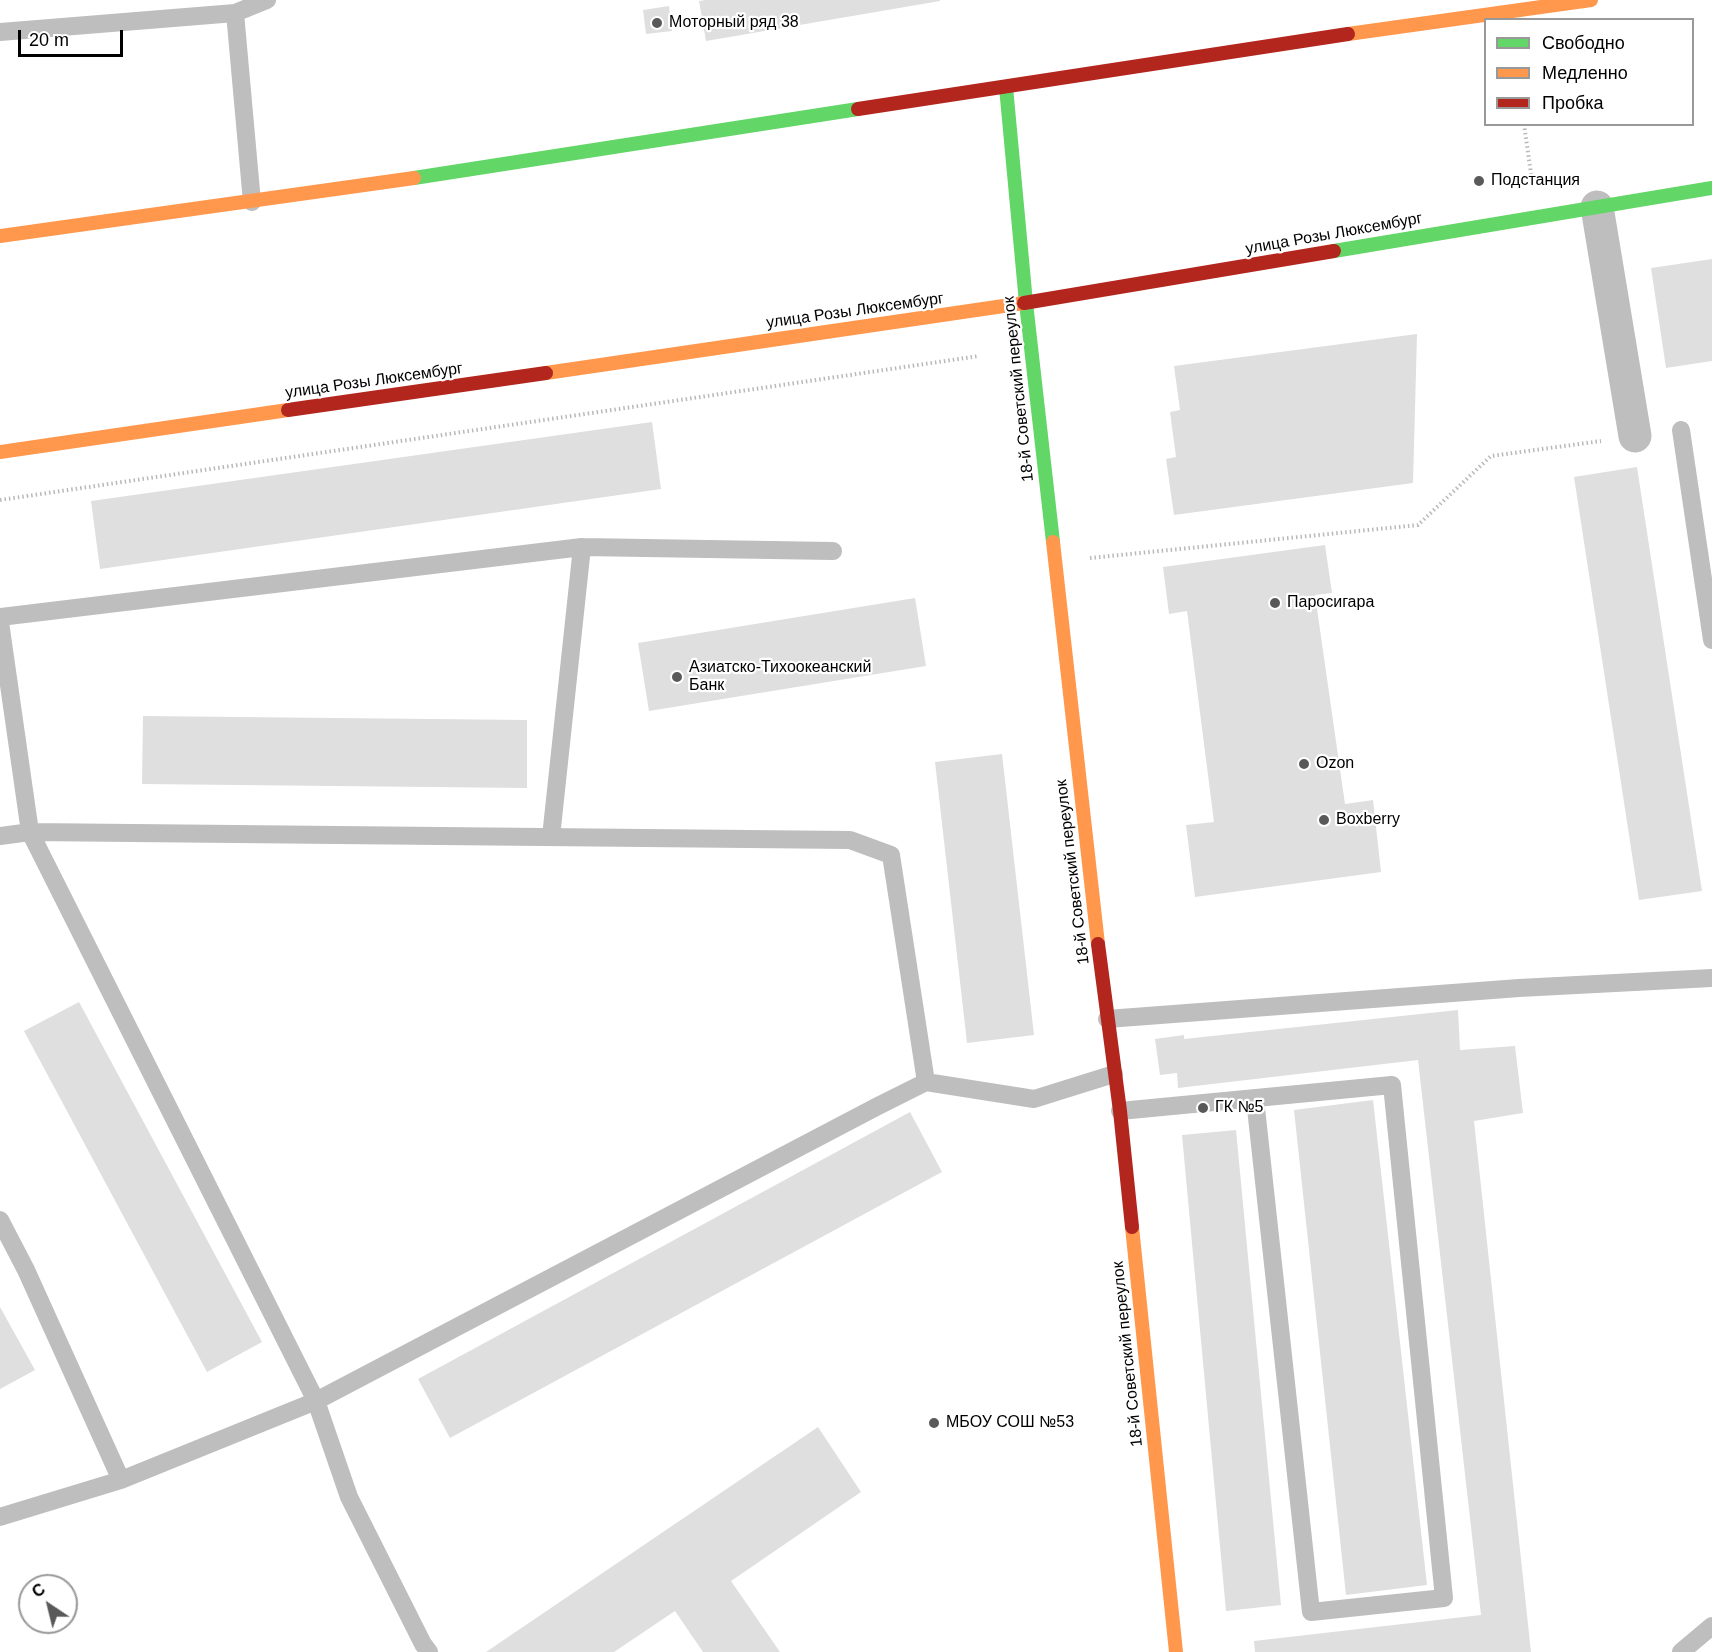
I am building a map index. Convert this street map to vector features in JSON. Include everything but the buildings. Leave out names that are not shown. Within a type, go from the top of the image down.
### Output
[{"type":"street","points":[[0,236],[346,188],[1434,21],[1591,0]]},
{"type":"street","name":"18-й Советский переулок","points":[[1006,87],[1026,303],[1107,1019],[1120,1111],[1176,1652]]},
{"type":"street","name":"улица Розы Люксембург","points":[[0,452],[1026,303],[1712,188]]},
{"type":"street","points":[[1597,207],[1635,436]]},
{"type":"lane","points":[[0,32],[235,13],[267,0]]},
{"type":"lane","points":[[235,13],[252,201]]},
{"type":"lane","points":[[1681,430],[1712,640]]},
{"type":"lane","points":[[551,837],[582,547]]},
{"type":"lane","points":[[429,1652],[349,1497],[316,1401],[30,832],[0,620],[582,547],[832,551]]},
{"type":"lane","points":[[0,836],[30,832],[850,840],[891,855],[926,1082]]},
{"type":"lane","points":[[1107,1019],[1519,988],[1712,978]]},
{"type":"lane","points":[[0,1517],[121,1480],[316,1401],[926,1082],[1034,1100],[1114,1074]]},
{"type":"lane","points":[[1120,1111],[1392,1085],[1444,1598],[1311,1612],[1255,1099]]},
{"type":"lane","points":[[0,1220],[26,1270],[121,1480]]},
{"type":"lane","points":[[1681,1652],[1712,1626]]},
{"type":"path","points":[[1524,126],[1532,181]]},
{"type":"path","points":[[0,500],[979,356]]},
{"type":"path","points":[[1055,562],[1418,525],[1491,456],[1635,436]]},
{"type":"traffic: fast","points":[[1006,87],[1026,303],[1053,542]]},
{"type":"traffic: fast","points":[[414,178],[858,109]]},
{"type":"traffic: fast","points":[[1334,251],[1712,188]]},
{"type":"traffic: slow","points":[[1348,34],[1591,0]]},
{"type":"traffic: slow","points":[[0,236],[414,178]]},
{"type":"traffic: slow","points":[[546,373],[1024,303]]},
{"type":"traffic: slow","points":[[0,452],[288,410]]},
{"type":"traffic: slow","points":[[1053,542],[1098,944]]},
{"type":"traffic: slow","points":[[1132,1227],[1176,1652]]},
{"type":"traffic: jam","points":[[858,109],[1348,34]]},
{"type":"traffic: jam","points":[[1024,303],[1334,251]]},
{"type":"traffic: jam","points":[[288,410],[546,373]]},
{"type":"traffic: jam","points":[[1098,944],[1120,1111],[1132,1227]]},
{"type":"place","name":"Моторный ряд 38","points":[[657,23]]},
{"type":"place","name":"Подстанция","points":[[1479,181]]},
{"type":"place","name":"Паросигара","points":[[1275,603]]},
{"type":"place","name":"Азиатско-Тихоокеанский Банк","points":[[677,677]]},
{"type":"place","name":"Ozon","points":[[1304,764]]},
{"type":"place","name":"Boxberry","points":[[1324,820]]},
{"type":"place","name":"ГК №5","points":[[1203,1108]]},
{"type":"place","name":"МБОУ СОШ №53","points":[[934,1423]]}]
